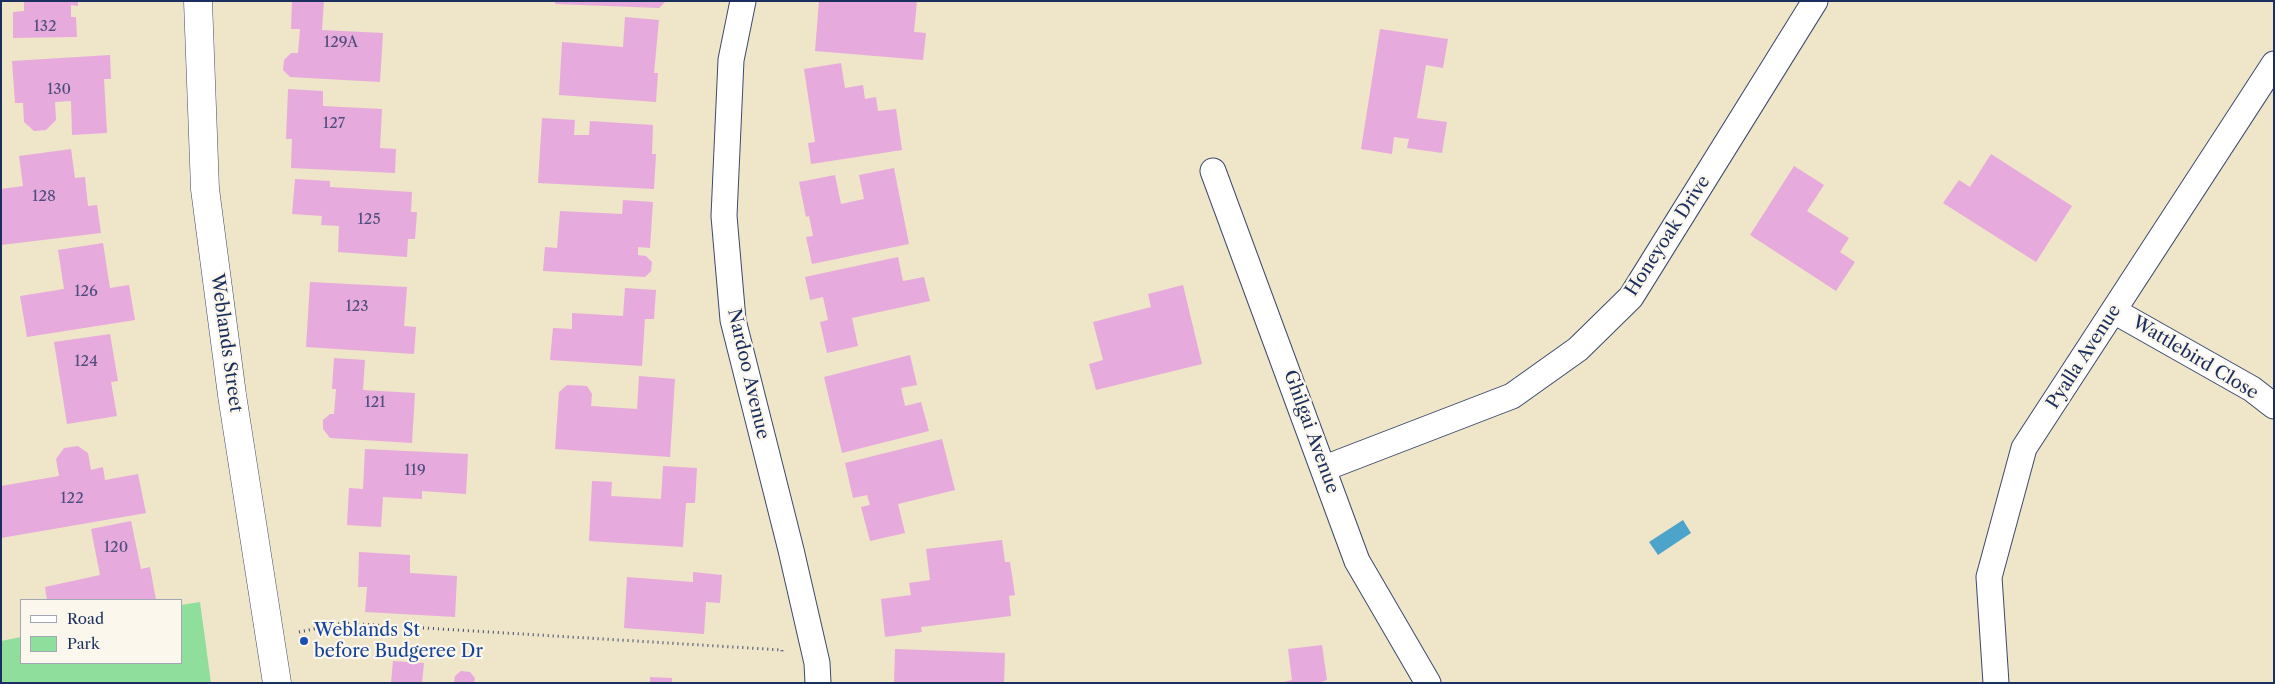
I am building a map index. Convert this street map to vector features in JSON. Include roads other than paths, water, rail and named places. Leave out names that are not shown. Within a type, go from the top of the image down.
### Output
[{"type":"street","name":"Weblands Street","points":[[198,1],[205,189],[232,396],[277,683]]},
{"type":"street","name":"Nardoo Avenue","points":[[742,1],[731,60],[724,216],[733,320],[818,673]]},
{"type":"street","name":"Honeyoak Drive","points":[[1325,468],[1512,396],[1578,349],[1631,297],[1816,1]]},
{"type":"street","name":"Pyalla Avenue","points":[[1996,683],[1989,577],[2024,448],[2274,64]]},
{"type":"street","name":"Ghilgai Avenue","points":[[1213,171],[1325,468],[1357,561],[1428,683]]},
{"type":"street","name":"Wattlebird Close","points":[[2114,311],[2252,389],[2274,406]]},
{"type":"water","points":[[1683,520],[1691,533],[1658,555],[1649,542]]},
{"type":"place","name":"Weblands St before Budgeree Dr","points":[[304,641]]}]
